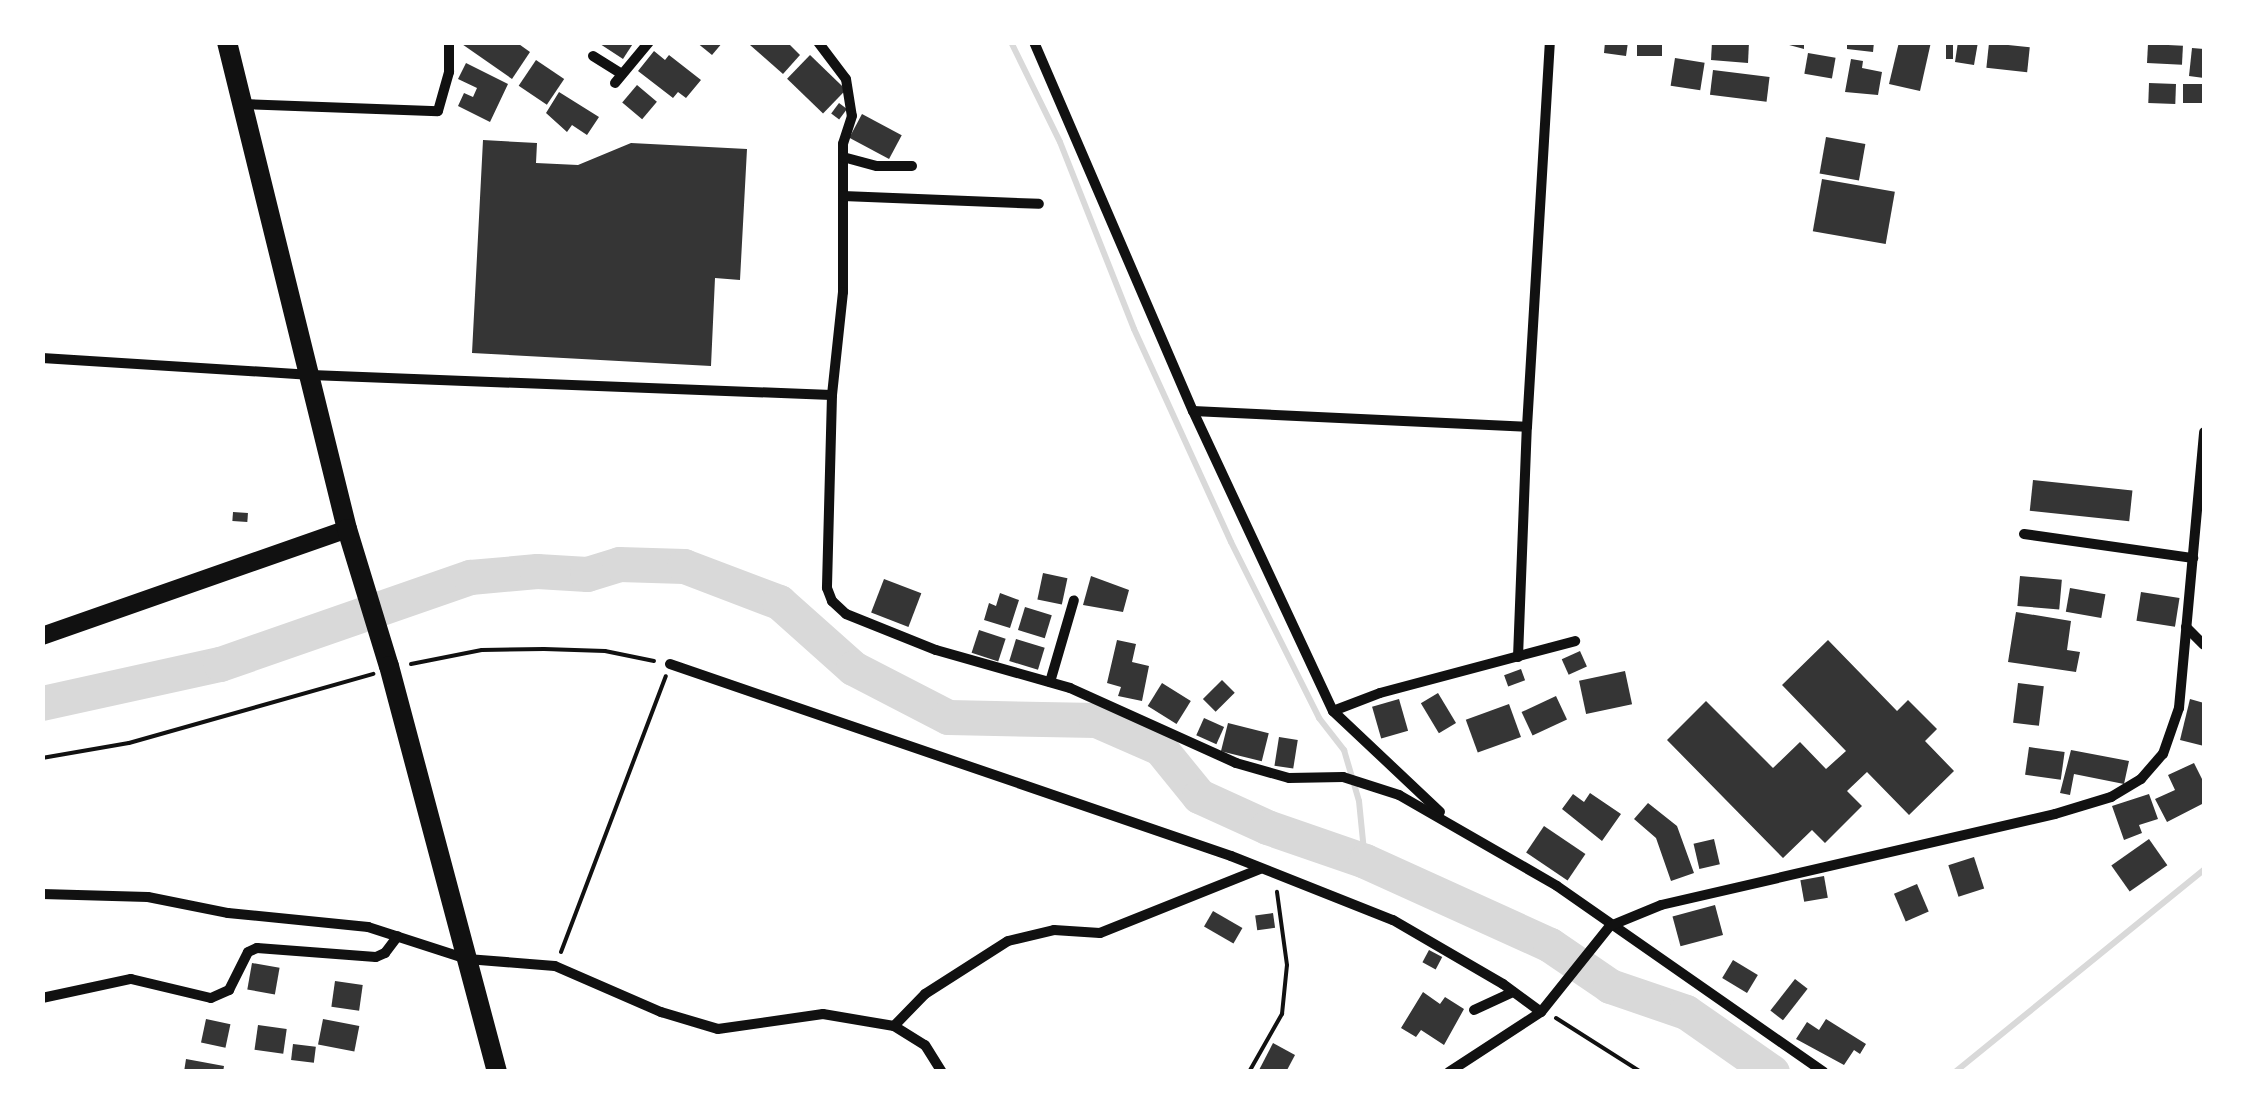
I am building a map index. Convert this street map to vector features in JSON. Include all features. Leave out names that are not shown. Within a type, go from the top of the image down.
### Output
[{"type":"highway","points":[[227,42],[347,529],[389,667],[497,1072]]},
{"type":"main road","points":[[42,636],[347,529]]},
{"type":"street","points":[[242,104],[438,111],[448,72],[449,42]]},
{"type":"street","points":[[593,56],[618,79],[649,42]]},
{"type":"street","points":[[818,42],[846,79],[852,116],[843,157],[844,292],[832,395],[827,588],[832,602],[846,614],[936,650],[1050,682],[1236,763],[1289,778],[1343,777],[1398,795],[1557,886],[1606,930],[1824,1072]]},
{"type":"street","points":[[1034,42],[1193,410],[1334,710],[1451,822]]},
{"type":"street","points":[[1518,657],[1527,426],[1550,42]]},
{"type":"street","points":[[843,157],[878,166],[912,166]]},
{"type":"street","points":[[843,196],[1039,204]]},
{"type":"street","points":[[42,358],[312,375],[832,395]]},
{"type":"street","points":[[1193,410],[1527,426]]},
{"type":"street","points":[[1449,1072],[1541,1012],[1606,930],[1661,905],[2111,797],[2142,779],[2163,754],[2173,731],[2204,432]]},
{"type":"street","points":[[2024,534],[2193,558]]},
{"type":"street","points":[[1050,682],[1074,600]]},
{"type":"street","points":[[2186,628],[2204,645]]},
{"type":"street","points":[[1334,710],[1380,692],[1575,640]]},
{"type":"street","points":[[670,664],[1266,871],[1393,920],[1541,1012]]},
{"type":"street","points":[[894,1026],[924,994],[1008,941],[1054,930],[1100,933],[1266,871]]},
{"type":"street","points":[[42,894],[148,897],[228,913],[368,927],[466,959],[556,966],[660,1012],[718,1029],[823,1014],[894,1026],[925,1045],[942,1072]]},
{"type":"street","points":[[42,998],[131,979],[210,998],[229,990],[248,952],[257,948],[376,956],[385,953],[398,936]]},
{"type":"street","points":[[1474,1010],[1513,992]]},
{"type":"path","points":[[42,758],[129,743],[445,654],[544,649],[605,651],[670,664],[556,966]]},
{"type":"path","points":[[1249,1072],[1282,1014],[1287,966],[1280,902],[1266,871]]},
{"type":"path","points":[[1541,1012],[1563,1021],[1641,1072]]},
{"type":"building","points":[[459,42],[516,42],[530,52],[512,79]]},
{"type":"building","points":[[597,42],[634,42],[623,59]]},
{"type":"building","points":[[696,42],[723,42],[712,55]]},
{"type":"building","points":[[787,42],[800,55],[783,74],[750,45]]},
{"type":"building","points":[[1605,42],[1628,42],[1626,56],[1604,53]]},
{"type":"building","points":[[1637,42],[1662,42],[1662,56],[1637,56]]},
{"type":"building","points":[[1712,42],[1749,42],[1748,63],[1711,60]]},
{"type":"building","points":[[1778,42],[1804,42],[1804,49]]},
{"type":"building","points":[[1847,42],[1874,42],[1873,52],[1847,49]]},
{"type":"building","points":[[1899,42],[1931,42],[1920,91],[1889,84]]},
{"type":"building","points":[[1946,42],[1953,42],[1953,59],[1946,59]]},
{"type":"building","points":[[1958,42],[1978,42],[1974,65],[1955,62]]},
{"type":"building","points":[[1989,43],[2030,47],[2027,72],[1986,68]]},
{"type":"building","points":[[2148,44],[2183,46],[2182,65],[2147,63]]},
{"type":"building","points":[[2192,48],[2204,49],[2204,78],[2189,76]]},
{"type":"building","points":[[654,51],[665,60],[669,55],[701,80],[686,98],[678,92],[673,98],[638,71]]},
{"type":"building","points":[[1808,53],[1836,58],[1832,79],[1804,74]]},
{"type":"building","points":[[810,55],[846,90],[823,113],[787,79]]},
{"type":"building","points":[[1675,58],[1705,63],[1700,90],[1671,86]]},
{"type":"building","points":[[1851,59],[1863,61],[1862,68],[1882,72],[1878,95],[1845,92]]},
{"type":"building","points":[[536,60],[564,79],[547,105],[519,86]]},
{"type":"building","points":[[466,63],[508,84],[490,122],[458,106],[464,93],[473,97],[477,88],[458,79]]},
{"type":"building","points":[[1713,70],[1770,77],[1767,102],[1710,95]]},
{"type":"building","points":[[2149,83],[2176,84],[2175,104],[2148,103]]},
{"type":"building","points":[[2183,84],[2204,84],[2204,103],[2183,103]]},
{"type":"building","points":[[637,85],[657,102],[642,119],[622,103]]},
{"type":"building","points":[[559,92],[599,117],[587,135],[572,125],[567,132],[546,113]]},
{"type":"building","points":[[839,103],[847,109],[839,119],[831,113]]},
{"type":"building","points":[[862,114],[902,135],[889,159],[849,138]]},
{"type":"building","points":[[1826,137],[1865,144],[1859,180],[1820,173]]},
{"type":"building","points":[[483,140],[537,143],[536,163],[578,165],[631,143],[747,149],[740,280],[715,278],[711,366],[472,353]]},
{"type":"building","points":[[1822,179],[1895,192],[1886,244],[1813,231]]},
{"type":"building","points":[[2033,480],[2132,490],[2129,521],[2030,511]]},
{"type":"building","points":[[233,512],[248,513],[247,522],[232,521]]},
{"type":"building","points":[[1043,573],[1067,578],[1062,605],[1037,599]]},
{"type":"building","points":[[1091,576],[1129,590],[1123,612],[1083,605]]},
{"type":"building","points":[[2020,576],[2062,580],[2059,610],[2017,606]]},
{"type":"building","points":[[884,579],[921,593],[908,627],[871,613]]},
{"type":"building","points":[[2070,588],[2105,594],[2101,618],[2066,612]]},
{"type":"building","points":[[2141,592],[2180,598],[2175,627],[2136,621]]},
{"type":"building","points":[[1000,593],[1019,600],[1010,628],[984,620],[989,603],[996,606]]},
{"type":"building","points":[[1025,607],[1052,615],[1045,638],[1018,630]]},
{"type":"building","points":[[2016,612],[2071,621],[2067,650],[2080,652],[2076,672],[2008,662]]},
{"type":"building","points":[[979,630],[1006,639],[998,661],[972,653]]},
{"type":"building","points":[[1016,639],[1045,648],[1038,670],[1009,661]]},
{"type":"building","points":[[1117,640],[1136,644],[1132,662],[1149,666],[1142,701],[1118,696],[1121,687],[1107,683]]},
{"type":"building","points":[[1828,640],[1897,711],[1908,700],[1937,729],[1925,741],[1954,771],[1909,815],[1867,772],[1847,791],[1862,806],[1825,843],[1812,830],[1783,858],[1667,740],[1706,701],[1773,768],[1800,742],[1826,769],[1846,751],[1782,685]]},
{"type":"building","points":[[1580,651],[1587,667],[1569,675],[1562,659]]},
{"type":"building","points":[[1521,669],[1525,680],[1508,686],[1504,675]]},
{"type":"building","points":[[1625,671],[1632,704],[1586,714],[1579,681]]},
{"type":"building","points":[[1222,680],[1235,693],[1216,712],[1203,699]]},
{"type":"building","points":[[1162,683],[1191,701],[1177,724],[1148,706]]},
{"type":"building","points":[[2018,683],[2044,686],[2039,726],[2013,723]]},
{"type":"building","points":[[1438,693],[1456,723],[1439,733],[1421,703]]},
{"type":"building","points":[[1556,696],[1567,720],[1533,736],[1522,712]]},
{"type":"building","points":[[1399,699],[1408,731],[1381,738],[1372,707]]},
{"type":"building","points":[[2190,699],[2204,703],[2204,746],[2180,740]]},
{"type":"building","points":[[1509,704],[1521,737],[1478,753],[1466,720]]},
{"type":"building","points":[[1204,718],[1224,727],[1216,744],[1196,735]]},
{"type":"building","points":[[1228,723],[1269,733],[1262,761],[1221,751]]},
{"type":"building","points":[[1279,737],[1298,740],[1293,769],[1274,766]]},
{"type":"building","points":[[2029,747],[2065,752],[2061,780],[2025,775]]},
{"type":"building","points":[[2071,750],[2129,761],[2124,784],[2074,774],[2070,795],[2060,793]]},
{"type":"building","points":[[2194,763],[2204,783],[2204,803],[2167,822],[2155,799],[2175,790],[2168,775]]},
{"type":"building","points":[[1590,793],[1621,814],[1602,841],[1562,809],[1573,794],[1584,802]]},
{"type":"building","points":[[2149,794],[2158,819],[2139,825],[2142,833],[2124,840],[2112,806]]},
{"type":"building","points":[[1648,803],[1677,826],[1694,873],[1671,881],[1656,838],[1634,819]]},
{"type":"building","points":[[1544,826],[1585,854],[1568,880],[1526,853]]},
{"type":"building","points":[[1714,839],[1720,864],[1699,869],[1694,844]]},
{"type":"building","points":[[2149,839],[2167,865],[2130,892],[2111,865]]},
{"type":"building","points":[[1974,857],[1984,888],[1959,897],[1948,865]]},
{"type":"building","points":[[1824,876],[1828,898],[1804,902],[1800,880]]},
{"type":"building","points":[[1917,884],[1929,912],[1906,921],[1894,894]]},
{"type":"building","points":[[1715,905],[1723,935],[1681,946],[1672,916]]},
{"type":"building","points":[[1213,911],[1242,928],[1233,944],[1204,927]]},
{"type":"building","points":[[1273,913],[1275,928],[1257,930],[1255,916]]},
{"type":"building","points":[[1429,950],[1442,957],[1436,969],[1422,962]]},
{"type":"building","points":[[1733,960],[1758,975],[1747,993],[1722,978]]},
{"type":"building","points":[[252,963],[280,968],[275,994],[247,990]]},
{"type":"building","points":[[1795,979],[1808,989],[1783,1020],[1770,1011]]},
{"type":"building","points":[[335,981],[363,985],[359,1011],[331,1007]]},
{"type":"building","points":[[1423,992],[1440,1004],[1445,997],[1464,1009],[1444,1045],[1421,1030],[1416,1037],[1401,1028]]},
{"type":"building","points":[[206,1019],[230,1024],[225,1048],[201,1042]]},
{"type":"building","points":[[323,1019],[359,1026],[354,1052],[318,1045]]},
{"type":"building","points":[[1826,1019],[1866,1044],[1860,1054],[1854,1050],[1844,1065],[1796,1039],[1807,1022],[1819,1030]]},
{"type":"building","points":[[258,1025],[287,1029],[283,1054],[255,1050]]},
{"type":"building","points":[[1273,1043],[1295,1055],[1286,1072],[1258,1072]]},
{"type":"building","points":[[293,1044],[316,1047],[314,1063],[291,1060]]},
{"type":"building","points":[[186,1059],[224,1066],[223,1072],[184,1072]]},
{"type":"waterway","points":[[1011,42],[1060,142],[1134,329],[1231,542],[1319,718],[1344,750],[1359,801],[1365,861]]},
{"type":"waterway","points":[[42,703],[220,664],[470,577],[537,571],[587,574],[619,564],[684,566],[779,602],[853,668],[948,717],[1096,720],[1160,748],[1199,796],[1267,827],[1365,861],[1550,945],[1610,986],[1686,1012],[1772,1072]]},
{"type":"waterway","points":[[1955,1072],[2204,870]]}]
